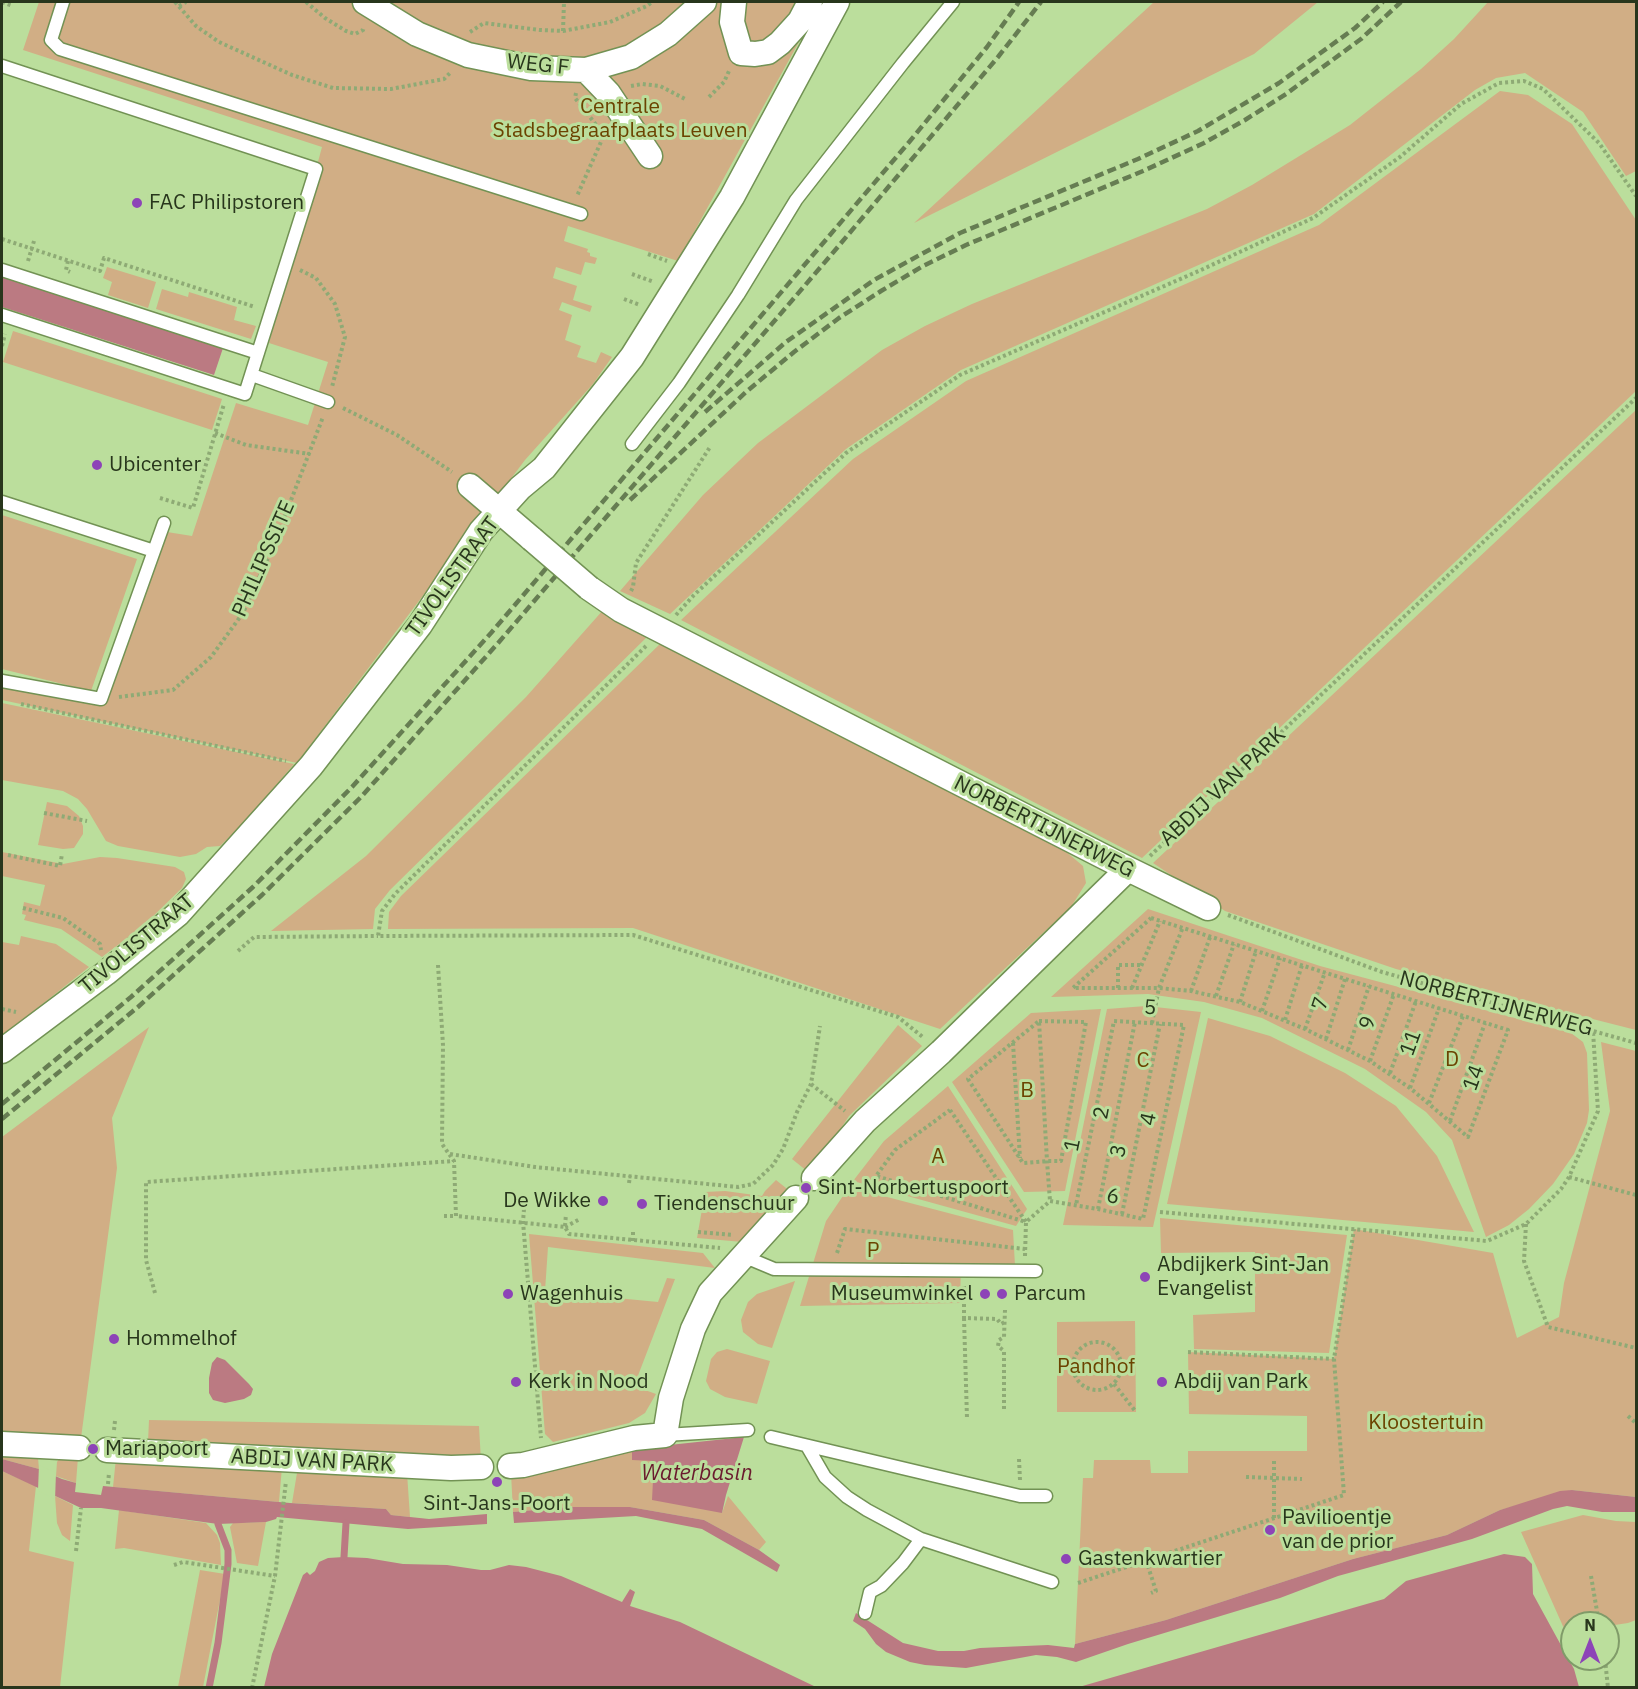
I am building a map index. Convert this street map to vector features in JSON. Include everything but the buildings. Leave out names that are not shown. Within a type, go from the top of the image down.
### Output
[{"type":"street","name":"WEG F","points":[[368,4],[417,34],[463,53],[531,68],[582,70],[631,57],[668,34],[704,2]]},
{"type":"street","points":[[734,2],[732,22],[741,53],[755,54],[768,52],[800,21],[810,2]]},
{"type":"street","name":"TIVOLISTRAAT","points":[[2,1051],[106,973],[178,914],[311,766],[420,625],[481,531],[520,489],[544,468],[633,357],[732,197],[837,2]]},
{"type":"street","points":[[582,70],[608,93],[650,156]]},
{"type":"street","name":"NORBERTIJNERWEG","points":[[464,481],[589,588],[621,610],[1200,905]]},
{"type":"street","points":[[814,1178],[861,1125],[941,1052],[1128,870]]},
{"type":"street","points":[[510,1466],[634,1438],[665,1435],[671,1398],[693,1329],[710,1293],[796,1198]]},
{"type":"street","points":[[2,1444],[79,1448]]},
{"type":"street","name":"ABDIJ VAN PARK","points":[[107,1450],[451,1468],[481,1467]]},
{"type":"lane","points":[[63,2],[51,40],[60,49],[576,212]]},
{"type":"lane","points":[[632,444],[679,383],[738,295],[796,200],[953,2]]},
{"type":"lane","points":[[2,66],[316,169],[245,394],[2,315]]},
{"type":"lane","points":[[2,270],[258,353]]},
{"type":"lane","points":[[252,375],[328,402]]},
{"type":"lane","points":[[2,502],[154,551]]},
{"type":"lane","points":[[2,681],[101,699],[164,523]]},
{"type":"lane","points":[[743,1256],[774,1269],[1030,1271]]},
{"type":"lane","points":[[665,1435],[748,1430]]},
{"type":"lane","points":[[771,1437],[1020,1496],[1046,1496]]},
{"type":"lane","points":[[807,1446],[825,1477],[847,1497],[921,1539],[1052,1582]]},
{"type":"lane","points":[[865,1613],[870,1592],[881,1586],[903,1563],[921,1539]]},
{"type":"path","points":[[2,2],[13,6]]},
{"type":"path","points":[[175,2],[196,26],[219,42],[292,75],[333,88],[391,89],[444,79],[463,53],[469,33],[483,23],[562,31],[610,22],[652,2]]},
{"type":"path","points":[[179,6],[186,2]]},
{"type":"path","points":[[306,2],[326,18],[355,34],[363,30],[368,4]]},
{"type":"path","points":[[562,31],[564,2]]},
{"type":"path","points":[[709,97],[724,82],[732,62],[741,53]]},
{"type":"path","points":[[576,212],[604,135],[575,98],[582,70]]},
{"type":"path","points":[[378,936],[382,911],[395,894],[662,630],[694,595],[846,453],[960,375],[1201,270],[1313,218],[1400,157],[1461,104],[1498,83],[1524,81],[1543,89],[1599,143],[1636,196]]},
{"type":"path","points":[[608,93],[621,87],[642,84],[660,86],[687,100]]},
{"type":"path","points":[[2,239],[100,271],[104,258],[242,303]]},
{"type":"path","points":[[68,261],[66,270],[76,274]]},
{"type":"path","name":"PHILIPSSITE","points":[[101,699],[173,690],[211,657],[243,613],[273,547],[328,402],[345,337],[335,304],[316,278],[286,263]]},
{"type":"path","points":[[160,498],[193,508],[229,388]]},
{"type":"path","name":"ABDIJ VAN PARK","points":[[1128,870],[1150,857],[1636,398]]},
{"type":"path","points":[[328,402],[397,435],[464,481]]},
{"type":"path","points":[[215,433],[246,446],[310,454]]},
{"type":"path","points":[[621,610],[633,587],[636,563],[710,447]]},
{"type":"path","points":[[13,702],[311,766]]},
{"type":"path","points":[[44,813],[87,821]]},
{"type":"path","points":[[8,855],[60,866],[62,854]]},
{"type":"path","points":[[1152,1023],[1159,988],[1182,928],[1200,905]]},
{"type":"path","name":"NORBERTIJNERWEG","points":[[1200,905],[1382,972],[1636,1043]]},
{"type":"path","points":[[23,908],[63,918],[100,944],[106,973]]},
{"type":"path","points":[[1151,918],[1160,921],[1485,1023],[1450,1122],[1390,1073],[1305,1029],[1240,1002],[1191,991],[1159,988],[1073,988],[1151,918]]},
{"type":"path","points":[[1132,988],[1160,921]]},
{"type":"path","points":[[238,951],[254,937],[633,935],[898,1017],[941,1052]]},
{"type":"path","points":[[1191,991],[1210,937]]},
{"type":"path","points":[[1216,996],[1234,944]]},
{"type":"path","points":[[1240,1002],[1257,951]]},
{"type":"path","points":[[1262,1011],[1280,958]]},
{"type":"path","points":[[438,965],[443,1045],[442,1144],[454,1161],[456,1216]]},
{"type":"path","points":[[1118,988],[1118,965],[1142,965]]},
{"type":"path","points":[[1285,1020],[1302,965]]},
{"type":"path","points":[[1305,1029],[1324,972]]},
{"type":"path","name":"7","points":[[1326,1039],[1345,979]]},
{"type":"path","points":[[1348,1050],[1369,986]]},
{"type":"path","name":"9","points":[[1370,1062],[1394,994]]},
{"type":"path","points":[[1390,1073],[1416,1001]]},
{"type":"path","name":"11","points":[[1410,1088],[1439,1008]]},
{"type":"path","points":[[1429,1103],[1463,1016]]},
{"type":"path","points":[[1026,1222],[1050,1201],[1039,1021]]},
{"type":"path","points":[[1039,1021],[1086,1022],[1061,1161],[1023,1163],[968,1079],[1013,1042],[1039,1021]]},
{"type":"path","name":"5","points":[[1113,1021],[1184,1025]]},
{"type":"path","name":"1","points":[[1076,1205],[1113,1021]]},
{"type":"path","name":"2","points":[[1098,1209],[1136,1022]]},
{"type":"path","name":"14","points":[[1450,1122],[1468,1137],[1508,1030],[1485,1023]]},
{"type":"path","name":"3","points":[[1122,1214],[1160,1024]]},
{"type":"path","name":"4","points":[[1143,1219],[1184,1025]]},
{"type":"path","points":[[449,1154],[535,1167],[738,1187],[753,1184],[773,1165],[783,1149],[811,1084],[820,1026]]},
{"type":"path","points":[[1160,1212],[1487,1241],[1527,1224],[1561,1189],[1569,1177],[1598,1111],[1593,1031]]},
{"type":"path","points":[[1013,1042],[1020,1159]]},
{"type":"path","points":[[811,1084],[861,1125]]},
{"type":"path","points":[[1026,1222],[876,1176],[895,1150],[950,1110],[1026,1222],[1025,1249],[1030,1271]]},
{"type":"path","points":[[155,1293],[146,1260],[146,1182],[428,1166],[454,1161]]},
{"type":"path","points":[[629,1183],[630,1176]]},
{"type":"path","points":[[1569,1177],[1636,1195]]},
{"type":"path","points":[[659,1187],[660,1179]]},
{"type":"path","name":"6","points":[[1050,1201],[1143,1219]]},
{"type":"path","points":[[524,1209],[523,1222],[543,1460]]},
{"type":"path","points":[[566,1214],[565,1227],[569,1234],[731,1249],[743,1256]]},
{"type":"path","points":[[444,1216],[565,1227],[580,1219]]},
{"type":"path","points":[[1527,1224],[1524,1261],[1548,1327],[1636,1347]]},
{"type":"path","points":[[832,1270],[845,1229],[1025,1249]]},
{"type":"path","points":[[1078,1583],[1344,1495],[1334,1359],[1354,1229]]},
{"type":"path","points":[[633,1231],[633,1241]]},
{"type":"path","points":[[964,1309],[967,1418]]},
{"type":"path","points":[[1004,1409],[1004,1351],[998,1346],[999,1340],[1004,1337],[1005,1310]]},
{"type":"path","points":[[964,1318],[997,1319],[1001,1324],[1005,1322]]},
{"type":"path","points":[[1094,1342],[1109,1345],[1115,1349],[1120,1356],[1121,1371],[1114,1384],[1099,1390],[1083,1386],[1077,1380],[1073,1363],[1081,1348],[1094,1342]]},
{"type":"path","points":[[1188,1352],[1334,1359]]},
{"type":"path","points":[[1114,1384],[1136,1412]]},
{"type":"path","points":[[1628,1416],[1636,1423]]},
{"type":"path","points":[[1274,1458],[1274,1518]]},
{"type":"path","points":[[1019,1460],[1019,1473]]},
{"type":"path","points":[[1246,1477],[1302,1479]]},
{"type":"path","points":[[252,1688],[275,1576],[285,1501]]},
{"type":"path","points":[[76,1551],[81,1508]]},
{"type":"path","points":[[1146,1560],[1156,1591],[1150,1593]]},
{"type":"path","points":[[174,1565],[183,1562],[275,1576]]},
{"type":"path","points":[[1591,1576],[1597,1611]]},
{"type":"path","points":[[1606,1671],[1608,1688]]},
{"type":"green space","name":"Centrale Stadsbegraafplaats Leuven","points":[[39,2],[821,2],[678,261],[568,226],[564,241],[588,249],[590,256],[597,258],[595,264],[585,262],[581,275],[556,267],[553,278],[577,286],[573,300],[592,306],[590,312],[562,302],[559,310],[572,315],[565,340],[581,346],[577,357],[596,363],[601,352],[612,357],[593,384],[525,460],[297,763],[2,700],[2,680],[101,699],[167,532],[192,536],[236,403],[308,425],[328,362],[269,343],[322,147],[23,50]]},
{"type":"green space","points":[[1154,2],[1318,2],[1254,54],[914,223]]},
{"type":"green space","points":[[1488,2],[1636,2],[1636,171],[1626,176],[1583,112],[1525,73],[1496,78],[1475,90],[1314,214],[961,370],[846,449],[670,614],[620,591],[703,495],[758,443],[882,350],[925,326],[972,304],[1207,209],[1252,185],[1350,125],[1421,69],[1454,39]]},
{"type":"green space","points":[[1500,91],[1528,95],[1572,124],[1636,220],[1636,391],[1142,858],[681,620],[853,459],[966,381],[1319,225]]},
{"type":"green space","points":[[107,267],[156,282],[148,308],[108,295],[112,282],[103,278]]},
{"type":"green space","points":[[162,289],[188,297],[189,292],[237,307],[234,320],[256,326],[251,339],[156,309]]},
{"type":"green space","points":[[13,331],[222,399],[212,430],[3,362]]},
{"type":"green space","points":[[1636,410],[1636,1030],[1396,969],[1225,911],[1153,863]]},
{"type":"green space","points":[[2,515],[137,559],[91,691],[2,669]]},
{"type":"green space","points":[[604,609],[649,635],[390,890],[375,909],[373,929],[271,931],[366,856],[526,697]]},
{"type":"green space","points":[[662,642],[1064,850],[1083,866],[1086,883],[1071,907],[940,1029],[633,928],[388,929],[389,912],[401,896]]},
{"type":"green space","points":[[2,703],[294,764],[243,824],[220,846],[207,847],[196,854],[180,857],[118,846],[106,841],[87,809],[78,799],[63,791],[2,780]]},
{"type":"green space","points":[[47,802],[67,806],[79,816],[83,834],[74,848],[63,849],[38,845]]},
{"type":"green space","points":[[2,852],[63,864],[100,857],[117,858],[175,867],[184,872],[186,879],[182,888],[143,926],[102,957],[61,929],[24,920],[26,915],[22,914],[24,902],[40,906],[45,885],[2,876]]},
{"type":"green space","name":"D","points":[[1148,909],[1320,966],[1571,1033],[1583,1042],[1587,1053],[1589,1110],[1587,1123],[1574,1154],[1553,1184],[1529,1209],[1509,1225],[1486,1237],[1452,1140],[1426,1112],[1365,1069],[1262,1018],[1204,1002],[1148,994],[1051,997]]},
{"type":"green space","points":[[21,936],[56,944],[89,967],[30,1014],[24,1025],[2,1042],[2,942],[19,945]]},
{"type":"green space","name":"C","points":[[1146,1006],[1201,1012],[1153,1227],[1063,1225],[1107,1009]]},
{"type":"green space","name":"B","points":[[1101,1009],[1065,1191],[1024,1192],[952,1082],[1031,1013]]},
{"type":"green space","points":[[1208,1018],[1270,1036],[1345,1073],[1396,1106],[1437,1156],[1474,1232],[1167,1204]]},
{"type":"green space","points":[[898,1025],[922,1046],[849,1116],[832,1142],[807,1171],[792,1159]]},
{"type":"green space","points":[[149,1027],[112,1118],[117,1168],[81,1438],[2,1435],[2,1137]]},
{"type":"green space","name":"Kloostertuin","points":[[1601,1042],[1636,1051],[1636,1497],[1572,1490],[1500,1510],[1447,1535],[1353,1559],[1166,1620],[1075,1644],[1083,1478],[1093,1478],[1094,1460],[1150,1460],[1151,1473],[1188,1473],[1188,1451],[1307,1451],[1307,1416],[1189,1414],[1188,1352],[1334,1359],[1354,1229],[1493,1253],[1517,1338],[1559,1317],[1564,1283],[1610,1111]]},
{"type":"green space","name":"A","points":[[948,1086],[1027,1209],[1016,1226],[853,1181],[884,1141]]},
{"type":"green space","points":[[776,1180],[791,1192],[743,1242],[697,1238],[705,1192],[725,1191],[762,1196]]},
{"type":"green space","name":"P","points":[[849,1187],[1013,1230],[1015,1266],[961,1265],[960,1303],[800,1306],[826,1221]]},
{"type":"green space","points":[[1160,1218],[1347,1235],[1329,1353],[1194,1349],[1193,1315],[1255,1312],[1255,1252],[1161,1253]]},
{"type":"green space","points":[[529,1234],[703,1253],[715,1268],[548,1247],[545,1291],[658,1302],[667,1278],[675,1279],[634,1386],[656,1394],[645,1413],[629,1423],[553,1442],[545,1434]]},
{"type":"green space","points":[[795,1281],[772,1348],[758,1344],[743,1332],[741,1320],[748,1302],[757,1294]]},
{"type":"green space","name":"Pandhof","points":[[1135,1321],[1136,1412],[1057,1412],[1057,1322]]},
{"type":"green space","points":[[727,1349],[770,1361],[757,1404],[725,1397],[710,1389],[706,1381],[711,1359],[717,1352]]},
{"type":"green space","points":[[149,1420],[479,1426],[481,1461],[148,1442]]},
{"type":"green space","points":[[632,1449],[654,1461],[722,1513],[728,1496],[766,1542],[759,1550],[704,1520],[630,1507],[568,1507],[513,1512],[511,1473],[574,1466]]},
{"type":"green space","points":[[2,1453],[34,1454],[38,1458],[39,1469],[2,1459]]},
{"type":"green space","points":[[61,1455],[78,1457],[76,1483],[56,1476],[57,1462]]},
{"type":"green space","points":[[116,1458],[282,1467],[279,1502],[113,1487]]},
{"type":"green space","points":[[298,1467],[407,1473],[410,1517],[391,1515],[386,1509],[292,1503]]},
{"type":"green space","points":[[2,1471],[36,1486],[29,1551],[74,1562],[60,1687],[2,1687]]},
{"type":"green space","points":[[55,1496],[73,1505],[70,1541],[62,1535],[57,1523]]},
{"type":"green space","points":[[119,1510],[206,1523],[217,1535],[220,1543],[221,1565],[124,1548],[115,1549]]},
{"type":"green space","points":[[1583,1515],[1636,1522],[1636,1620],[1620,1624],[1620,1611],[1560,1611],[1560,1620],[1521,1532]]},
{"type":"green space","points":[[266,1522],[258,1566],[237,1563],[230,1527],[233,1523]]},
{"type":"green space","points":[[200,1570],[225,1574],[203,1687],[178,1687]]},
{"type":"water","points":[[2,277],[223,348],[214,375],[2,307]]},
{"type":"water","points":[[217,1357],[225,1360],[249,1384],[253,1389],[251,1395],[225,1403],[213,1400],[209,1393],[209,1378],[212,1363]]},
{"type":"water","name":"Waterbasin","points":[[744,1437],[722,1513],[652,1500],[654,1461],[632,1460],[632,1449]]},
{"type":"water","points":[[2,1459],[39,1469],[76,1483],[75,1492],[101,1495],[103,1486],[386,1509],[391,1515],[429,1519],[487,1514],[487,1524],[408,1529],[277,1517],[266,1522],[218,1524],[101,1508],[81,1508],[2,1471]]},
{"type":"water","points":[[1572,1490],[1636,1497],[1636,1512],[1602,1512],[1567,1506],[1553,1509],[1472,1539],[1338,1576],[1280,1598],[1076,1662],[1036,1655],[966,1668],[925,1665],[910,1662],[886,1652],[876,1644],[865,1629],[853,1621],[856,1613],[903,1643],[938,1651],[1048,1645],[1074,1648],[1075,1644],[1166,1620],[1353,1559],[1447,1535],[1500,1510],[1560,1491]]},
{"type":"water","points":[[568,1507],[630,1507],[704,1520],[759,1550],[780,1565],[777,1572],[702,1529],[636,1516],[514,1523],[513,1512]]},
{"type":"water","points":[[1504,1554],[1525,1557],[1532,1564],[1533,1594],[1560,1643],[1560,1671],[1575,1671],[1579,1687],[1079,1687],[1384,1599],[1406,1581]]},
{"type":"water","points":[[344,1557],[481,1570],[509,1565],[526,1567],[561,1576],[622,1602],[630,1589],[635,1592],[630,1606],[680,1622],[816,1687],[264,1687],[272,1654],[303,1575],[307,1572],[310,1575],[315,1571],[319,1562],[328,1558]]},
{"type":"pier","points":[[39,1465],[56,1473],[55,1500],[38,1490]]},
{"type":"waterway","points":[[344,1557],[346,1523]]},
{"type":"waterway","points":[[209,1688],[218,1643],[228,1564],[228,1550],[218,1524]]},
{"type":"railway","points":[[2,1104],[131,997],[253,887],[352,787],[491,633],[910,141],[987,47],[1019,2]]},
{"type":"railway","points":[[2,1119],[138,1007],[262,895],[361,797],[499,642],[831,255],[998,57],[1041,2]]},
{"type":"railway","points":[[705,412],[786,342],[874,280],[960,233],[1138,159],[1198,131],[1279,83],[1355,28],[1383,2]]},
{"type":"railway","points":[[630,500],[746,392],[839,318],[923,266],[966,245],[1143,171],[1204,143],[1245,120],[1286,94],[1361,39],[1401,2]]},
{"type":"place","name":"FAC Philipstoren","points":[[137,203]]},
{"type":"place","name":"Ubicenter","points":[[97,465]]},
{"type":"place","name":"Sint-Norbertuspoort","points":[[806,1188]]},
{"type":"place","name":"De Wikke","points":[[603,1201]]},
{"type":"place","name":"Tiendenschuur","points":[[642,1204]]},
{"type":"place","name":"Abdijkerk Sint-Jan Evangelist","points":[[1145,1277]]},
{"type":"place","name":"Wagenhuis","points":[[508,1294]]},
{"type":"place","name":"Museumwinkel","points":[[985,1294]]},
{"type":"place","name":"Parcum","points":[[1002,1294]]},
{"type":"place","name":"Hommelhof","points":[[114,1339]]},
{"type":"place","name":"Kerk in Nood","points":[[516,1382]]},
{"type":"place","name":"Abdij van Park","points":[[1162,1382]]},
{"type":"place","name":"Mariapoort","points":[[93,1449]]},
{"type":"place","name":"Sint-Jans-Poort","points":[[497,1482]]},
{"type":"place","name":"Pavilioentje van de prior","points":[[1270,1530]]},
{"type":"place","name":"Gastenkwartier","points":[[1066,1559]]}]
